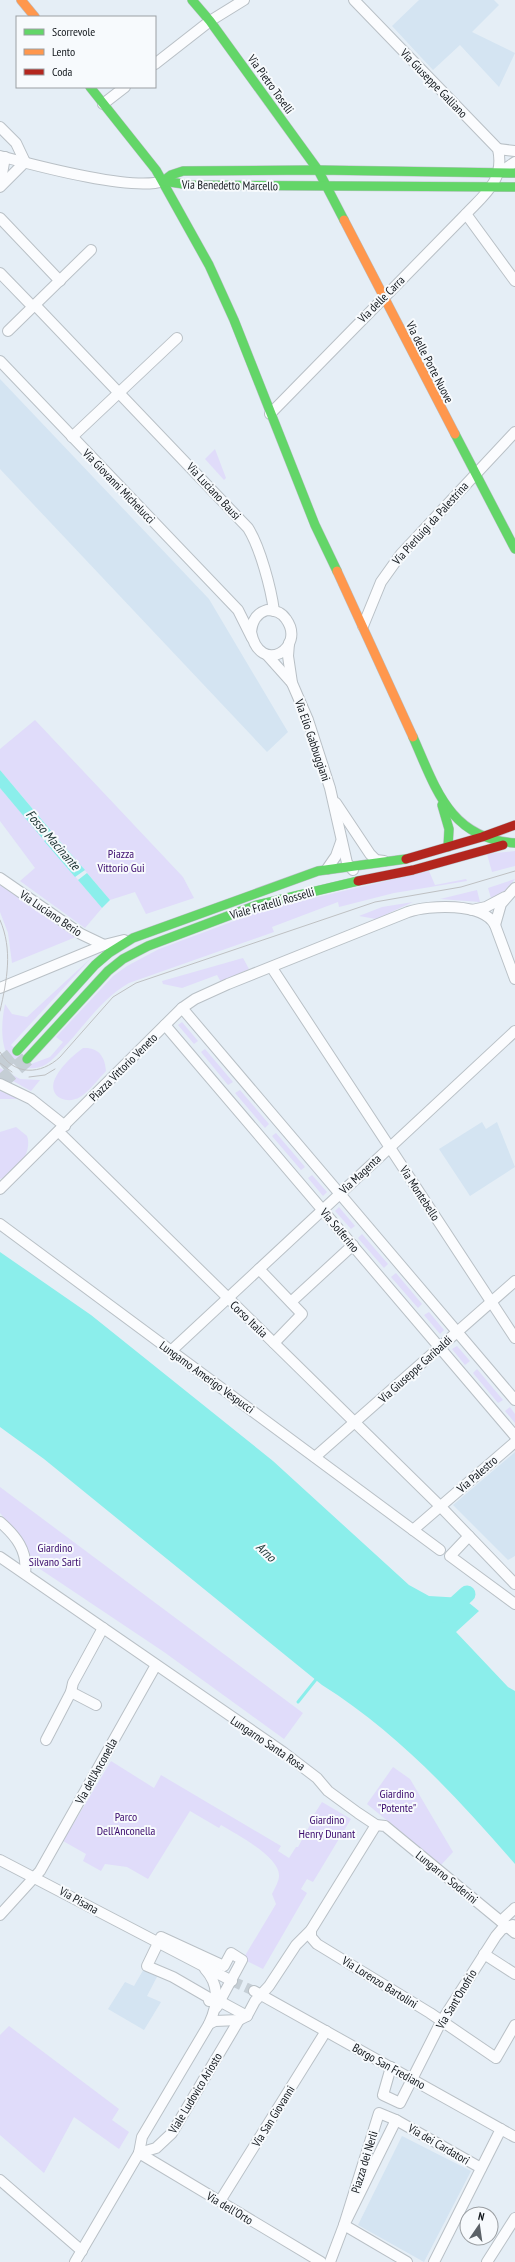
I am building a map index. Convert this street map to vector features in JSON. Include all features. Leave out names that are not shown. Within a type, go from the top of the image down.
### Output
[{"type":"main road","points":[[21,0],[34,16]]},
{"type":"main road","name":"Via Pietro Toselli","points":[[192,0],[210,22],[318,170],[326,185]]},
{"type":"main road","points":[[91,88],[163,181],[209,265],[225,299],[315,525],[363,626],[438,793],[449,829],[448,847]]},
{"type":"main road","name":"Via Benedetto Marcello","points":[[163,181],[171,175],[183,171],[318,170],[515,173]]},
{"type":"main road","name":"Via Benedetto Marcello","points":[[163,181],[190,185],[493,185],[515,187]]},
{"type":"main road","name":"Via delle Porte Nuove","points":[[326,185],[515,549]]},
{"type":"main road","points":[[438,793],[462,825],[482,837],[500,842],[515,843]]},
{"type":"main road","name":"Viale Fratelli Rosselli","points":[[134,938],[282,883],[327,869],[407,859],[482,837],[515,825]]},
{"type":"main road","name":"Viale Fratelli Rosselli","points":[[27,1059],[108,971],[135,952],[163,939],[257,905],[413,870],[484,849],[515,843]]},
{"type":"main road","points":[[17,1051],[95,965],[109,953],[134,938]]},
{"type":"street","points":[[156,63],[210,22],[244,0]]},
{"type":"street","name":"Via Giuseppe Galliano","points":[[354,0],[498,149]]},
{"type":"street","points":[[103,104],[124,88]]},
{"type":"street","points":[[0,127],[16,143],[25,162]]},
{"type":"street","points":[[499,173],[498,149],[515,150]]},
{"type":"street","points":[[0,186],[2,157],[121,182],[150,184],[163,181]]},
{"type":"street","points":[[0,186],[25,162]]},
{"type":"street","points":[[493,185],[499,173],[515,162]]},
{"type":"street","name":"Via delle Carra","points":[[270,414],[493,185]]},
{"type":"street","points":[[466,214],[515,281]]},
{"type":"street","points":[[0,218],[60,280]]},
{"type":"street","points":[[8,331],[91,250]]},
{"type":"street","name":"Via Luciano Bausi","points":[[0,273],[120,392],[248,528],[254,540],[269,586],[274,611]]},
{"type":"street","points":[[72,437],[177,338]]},
{"type":"street","name":"Via Giovanni Michelucci","points":[[0,361],[238,610],[252,638]]},
{"type":"street","name":"Via Pierluigi da Palestrina","points":[[363,626],[381,582],[390,568],[515,432]]},
{"type":"street","points":[[238,610],[250,613],[261,612],[274,611],[283,615],[289,623],[291,632],[290,643],[279,654],[267,655],[258,649],[252,638],[252,625],[261,612]]},
{"type":"street","name":"Via Elio Gabbuggiani","points":[[290,643],[288,656],[292,683],[308,720],[333,798],[341,842],[349,866]]},
{"type":"street","name":"Via Elio Gabbuggiani","points":[[267,655],[292,683]]},
{"type":"street","name":"Via Elio Gabbuggiani","points":[[333,798],[370,854],[378,860],[390,862]]},
{"type":"street","points":[[327,869],[336,856],[341,842]]},
{"type":"street","points":[[349,866],[361,875],[378,878]]},
{"type":"street","name":"Via Luciano Berio","points":[[0,878],[82,934],[104,944]]},
{"type":"street","points":[[495,924],[500,907],[507,896],[515,888]]},
{"type":"street","points":[[182,1008],[195,998],[408,912],[426,907],[470,910],[486,907],[507,896]]},
{"type":"street","points":[[470,910],[489,917],[495,924],[515,979]]},
{"type":"street","points":[[0,988],[104,944],[134,938]]},
{"type":"street","name":"Via Montebello","points":[[272,968],[515,1338]]},
{"type":"street","name":"Piazza Vittorio Veneto","points":[[0,1189],[182,1008]]},
{"type":"street","name":"Via Solferino","points":[[182,1008],[515,1400]]},
{"type":"street","name":"Via Solferino","points":[[165,1025],[515,1436]]},
{"type":"street","name":"Via Magenta","points":[[171,1351],[515,1031]]},
{"type":"street","points":[[0,1084],[31,1098],[62,1129]]},
{"type":"street","name":"Corso Italia","points":[[62,1129],[228,1298],[440,1506]]},
{"type":"street","name":"Lungarno Amerigo Vespucci","points":[[0,1224],[440,1550]]},
{"type":"street","points":[[291,1302],[353,1245]]},
{"type":"street","points":[[259,1269],[302,1314],[274,1343]]},
{"type":"street","name":"Via Giuseppe Garibaldi","points":[[315,1457],[515,1281]]},
{"type":"street","name":"Via Palestro","points":[[440,1506],[515,1442]]},
{"type":"street","points":[[413,1530],[440,1506],[515,1584]]},
{"type":"street","points":[[0,1522],[13,1534],[20,1545],[25,1560],[24,1573]]},
{"type":"street","points":[[469,1536],[450,1556],[515,1604]]},
{"type":"street","name":"Lungarno Santa Rosa","points":[[4,1560],[283,1752],[317,1778],[328,1791],[376,1825]]},
{"type":"street","points":[[506,1575],[515,1569]]},
{"type":"street","points":[[46,1740],[71,1692],[73,1683],[103,1628]]},
{"type":"street","name":"Via dell'Anconella","points":[[0,1915],[36,1877],[156,1665]]},
{"type":"street","points":[[71,1692],[96,1705]]},
{"type":"street","name":"Lungarno Soderini","points":[[376,1825],[385,1826],[510,1921]]},
{"type":"street","name":"Viale Ludovico Ariosto","points":[[139,2153],[156,2148],[172,2133],[255,2001],[258,1993],[296,1945],[311,1930],[376,1825]]},
{"type":"street","name":"Via Pisana","points":[[0,1860],[36,1877],[158,1944],[232,1981]]},
{"type":"street","name":"Via Sant'Onofrio","points":[[411,2078],[441,2022],[499,1931],[510,1921]]},
{"type":"street","name":"Via Lorenzo Bartolini","points":[[311,1930],[311,1937],[317,1944],[430,2013],[441,2022],[496,2058],[515,2025]]},
{"type":"street","points":[[216,2004],[221,1999],[232,1981],[242,1960],[231,1953],[224,1966],[161,1937],[147,1966],[172,1977],[211,1999],[209,2001],[216,2004],[223,2003],[243,2018]]},
{"type":"street","points":[[484,1954],[515,1974]]},
{"type":"street","points":[[202,1966],[214,1982],[216,2004]]},
{"type":"street","name":"Borgo San Frediano","points":[[258,1993],[515,2137]]},
{"type":"street","name":"Viale Ludovico Ariosto","points":[[75,2262],[139,2153],[142,2138],[209,2024],[216,2004]]},
{"type":"street","points":[[209,2024],[215,2021],[243,2018]]},
{"type":"street","name":"Via San Giovanni","points":[[220,2201],[326,2031]]},
{"type":"street","points":[[391,2067],[383,2095],[400,2103]]},
{"type":"street","name":"Piazza dei Nerli","points":[[344,2225],[395,2119],[411,2078]]},
{"type":"street","name":"Piazza dei Nerli","points":[[330,2262],[344,2225],[379,2113],[395,2119]]},
{"type":"street","name":"Via dei Cardatori","points":[[395,2119],[481,2168]]},
{"type":"street","points":[[434,2262],[501,2129]]},
{"type":"street","name":"Via dell'Orto","points":[[139,2153],[321,2262]]},
{"type":"street","points":[[0,2180],[82,2251]]},
{"type":"street","points":[[487,2262],[515,2218]]},
{"type":"street","points":[[344,2225],[407,2262]]},
{"type":"shaded area","points":[[419,0],[494,0],[499,5],[472,32],[515,53],[499,87],[460,45],[433,70],[392,26]]},
{"type":"shaded area","points":[[0,379],[209,599],[288,732],[267,752],[0,469]]},
{"type":"shaded area","points":[[482,1122],[486,1129],[497,1122],[515,1167],[470,1196],[439,1149]]},
{"type":"shaded area","points":[[515,1452],[515,1556],[508,1560],[453,1505]]},
{"type":"shaded area","points":[[145,1967],[159,1973],[147,1996],[161,2002],[144,2030],[108,2009],[125,1982],[134,1986]]},
{"type":"shaded area","points":[[402,2136],[471,2171],[424,2262],[358,2225]]},
{"type":"green space","points":[[215,449],[226,478],[224,480],[205,459]]},
{"type":"green space","name":"Piazza Vittorio Gui","points":[[35,720],[183,877],[194,898],[146,914],[135,892],[110,900],[0,770],[0,749]]},
{"type":"green space","points":[[0,788],[102,908],[85,928],[20,881],[35,868],[0,821]]},
{"type":"green space","points":[[515,851],[515,866],[492,872],[487,854]]},
{"type":"green space","points":[[429,871],[435,885],[466,879],[467,881],[394,893],[339,907],[338,902],[272,927],[274,932],[129,983],[112,995],[96,1010],[56,1056],[43,1066],[31,1068],[18,1066],[11,1062],[7,1056],[2,1034],[5,1004],[12,1014],[27,1017],[92,957],[11,1045],[31,1064],[50,1057],[63,1042],[56,1037],[113,976],[127,966],[159,949],[266,909]]},
{"type":"green space","points":[[515,879],[506,890],[491,898],[488,888]]},
{"type":"green space","points":[[0,885],[76,937],[12,963],[8,933],[0,912]]},
{"type":"green space","points":[[477,890],[480,902],[440,899]]},
{"type":"green space","points":[[413,902],[376,919],[359,916],[382,907]]},
{"type":"green space","points":[[243,958],[249,969],[221,982],[217,975],[182,988],[163,984],[162,981]]},
{"type":"green space","points":[[182,1022],[198,1041],[194,1044],[178,1025]]},
{"type":"green space","points":[[83,1048],[93,1049],[103,1057],[106,1071],[91,1088],[80,1097],[70,1100],[60,1098],[54,1091],[53,1087],[56,1076],[66,1063]]},
{"type":"green space","points":[[205,1049],[233,1082],[228,1085],[201,1052]]},
{"type":"green space","points":[[0,1068],[20,1079],[40,1080],[31,1091],[4,1076],[0,1073]]},
{"type":"green space","points":[[240,1090],[269,1124],[265,1128],[235,1093]]},
{"type":"green space","points":[[0,1091],[20,1099],[0,1099]]},
{"type":"green space","points":[[16,1127],[27,1136],[28,1149],[22,1162],[17,1168],[6,1177],[0,1179],[0,1132]]},
{"type":"green space","points":[[276,1133],[305,1167],[301,1170],[272,1136]]},
{"type":"green space","points":[[312,1175],[327,1192],[323,1196],[308,1178]]},
{"type":"green space","points":[[339,1207],[355,1226],[351,1229],[335,1211]]},
{"type":"green space","points":[[362,1234],[388,1264],[384,1268],[358,1238]]},
{"type":"green space","points":[[396,1273],[422,1304],[418,1308],[391,1277]]},
{"type":"green space","points":[[429,1312],[444,1330],[440,1334],[424,1315]]},
{"type":"green space","points":[[457,1346],[470,1361],[465,1365],[452,1349]]},
{"type":"green space","points":[[477,1369],[503,1400],[498,1403],[473,1373]]},
{"type":"green space","points":[[510,1407],[515,1414],[515,1423],[505,1411]]},
{"type":"green space","name":"Giardino Silvano Sarti","points":[[0,1487],[303,1713],[284,1739],[164,1652],[31,1563],[14,1529],[0,1513]]},
{"type":"green space","name":"Parco Dell'Anconella","points":[[111,1761],[154,1788],[161,1775],[281,1846],[278,1851],[289,1858],[296,1847],[298,1847],[310,1825],[308,1824],[322,1802],[351,1819],[313,1882],[307,1879],[301,1889],[307,1893],[263,1969],[243,1959],[276,1904],[272,1894],[278,1882],[279,1876],[272,1861],[246,1840],[221,1825],[219,1828],[190,1811],[148,1879],[127,1867],[105,1864],[101,1871],[83,1861],[86,1854],[63,1841]]},
{"type":"green space","name":"Giardino \"Potente\"","points":[[393,1767],[410,1779],[453,1852],[441,1865],[367,1804]]},
{"type":"green space","points":[[9,2026],[119,2109],[112,2120],[129,2132],[119,2149],[74,2117],[44,2173],[0,2135],[0,2035]]},
{"type":"water","points":[[0,770],[52,832],[42,838],[0,788]]},
{"type":"water","name":"Fosso Macinante","points":[[54,835],[85,870],[75,877],[44,841]]},
{"type":"water","points":[[87,873],[110,900],[102,908],[78,880]]},
{"type":"water","name":"Arno","points":[[0,1252],[91,1315],[273,1461],[409,1585],[429,1596],[463,1598],[479,1611],[456,1632],[508,1687],[515,1691],[515,1864],[448,1790],[376,1723],[322,1685],[44,1459],[0,1427]]},
{"type":"waterway","points":[[445,1614],[467,1594]]},
{"type":"waterway","points":[[298,1702],[318,1677]]},
{"type":"tunnel","points":[[0,1065],[17,1051]]},
{"type":"tunnel","points":[[0,1083],[27,1059]]},
{"type":"tunnel","points":[[232,1981],[254,1991]]},
{"type":"tram line","points":[[0,1052],[6,1060],[20,1069],[36,1070],[45,1067],[60,1057],[113,997],[136,983],[375,902],[461,887],[515,871]]},
{"type":"tram line","points":[[0,920],[4,931],[8,954],[7,976],[0,1011]]},
{"type":"tram line","points":[[0,1063],[12,1072]]},
{"type":"tram line","points":[[29,1077],[45,1075],[55,1069]]},
{"type":"traffic: fast","points":[[192,0],[210,21],[318,170],[344,220]]},
{"type":"traffic: fast","points":[[91,88],[156,170],[209,265],[234,320],[315,525],[337,571]]},
{"type":"traffic: fast","points":[[163,181],[171,175],[183,171],[318,170],[515,173]]},
{"type":"traffic: fast","points":[[163,181],[190,185],[515,187]]},
{"type":"traffic: fast","points":[[455,434],[515,549]]},
{"type":"traffic: fast","points":[[413,737],[438,792],[448,808],[460,821],[475,832],[493,839],[515,843]]},
{"type":"traffic: fast","points":[[442,805],[449,829],[448,847]]},
{"type":"traffic: fast","points":[[17,1051],[95,965],[109,953],[133,938],[318,871],[406,859]]},
{"type":"traffic: fast","points":[[27,1059],[108,971],[123,959],[148,946],[257,905],[358,881]]},
{"type":"traffic: slow","points":[[21,0],[34,16]]},
{"type":"traffic: slow","points":[[344,220],[455,434]]},
{"type":"traffic: slow","points":[[337,571],[413,737]]},
{"type":"traffic: jam","points":[[406,859],[482,837],[515,825]]},
{"type":"traffic: jam","points":[[358,881],[413,870],[503,845]]},
{"type":"park label","name":"Giardino Henry Dunant","points":[[327,1826]]}]
